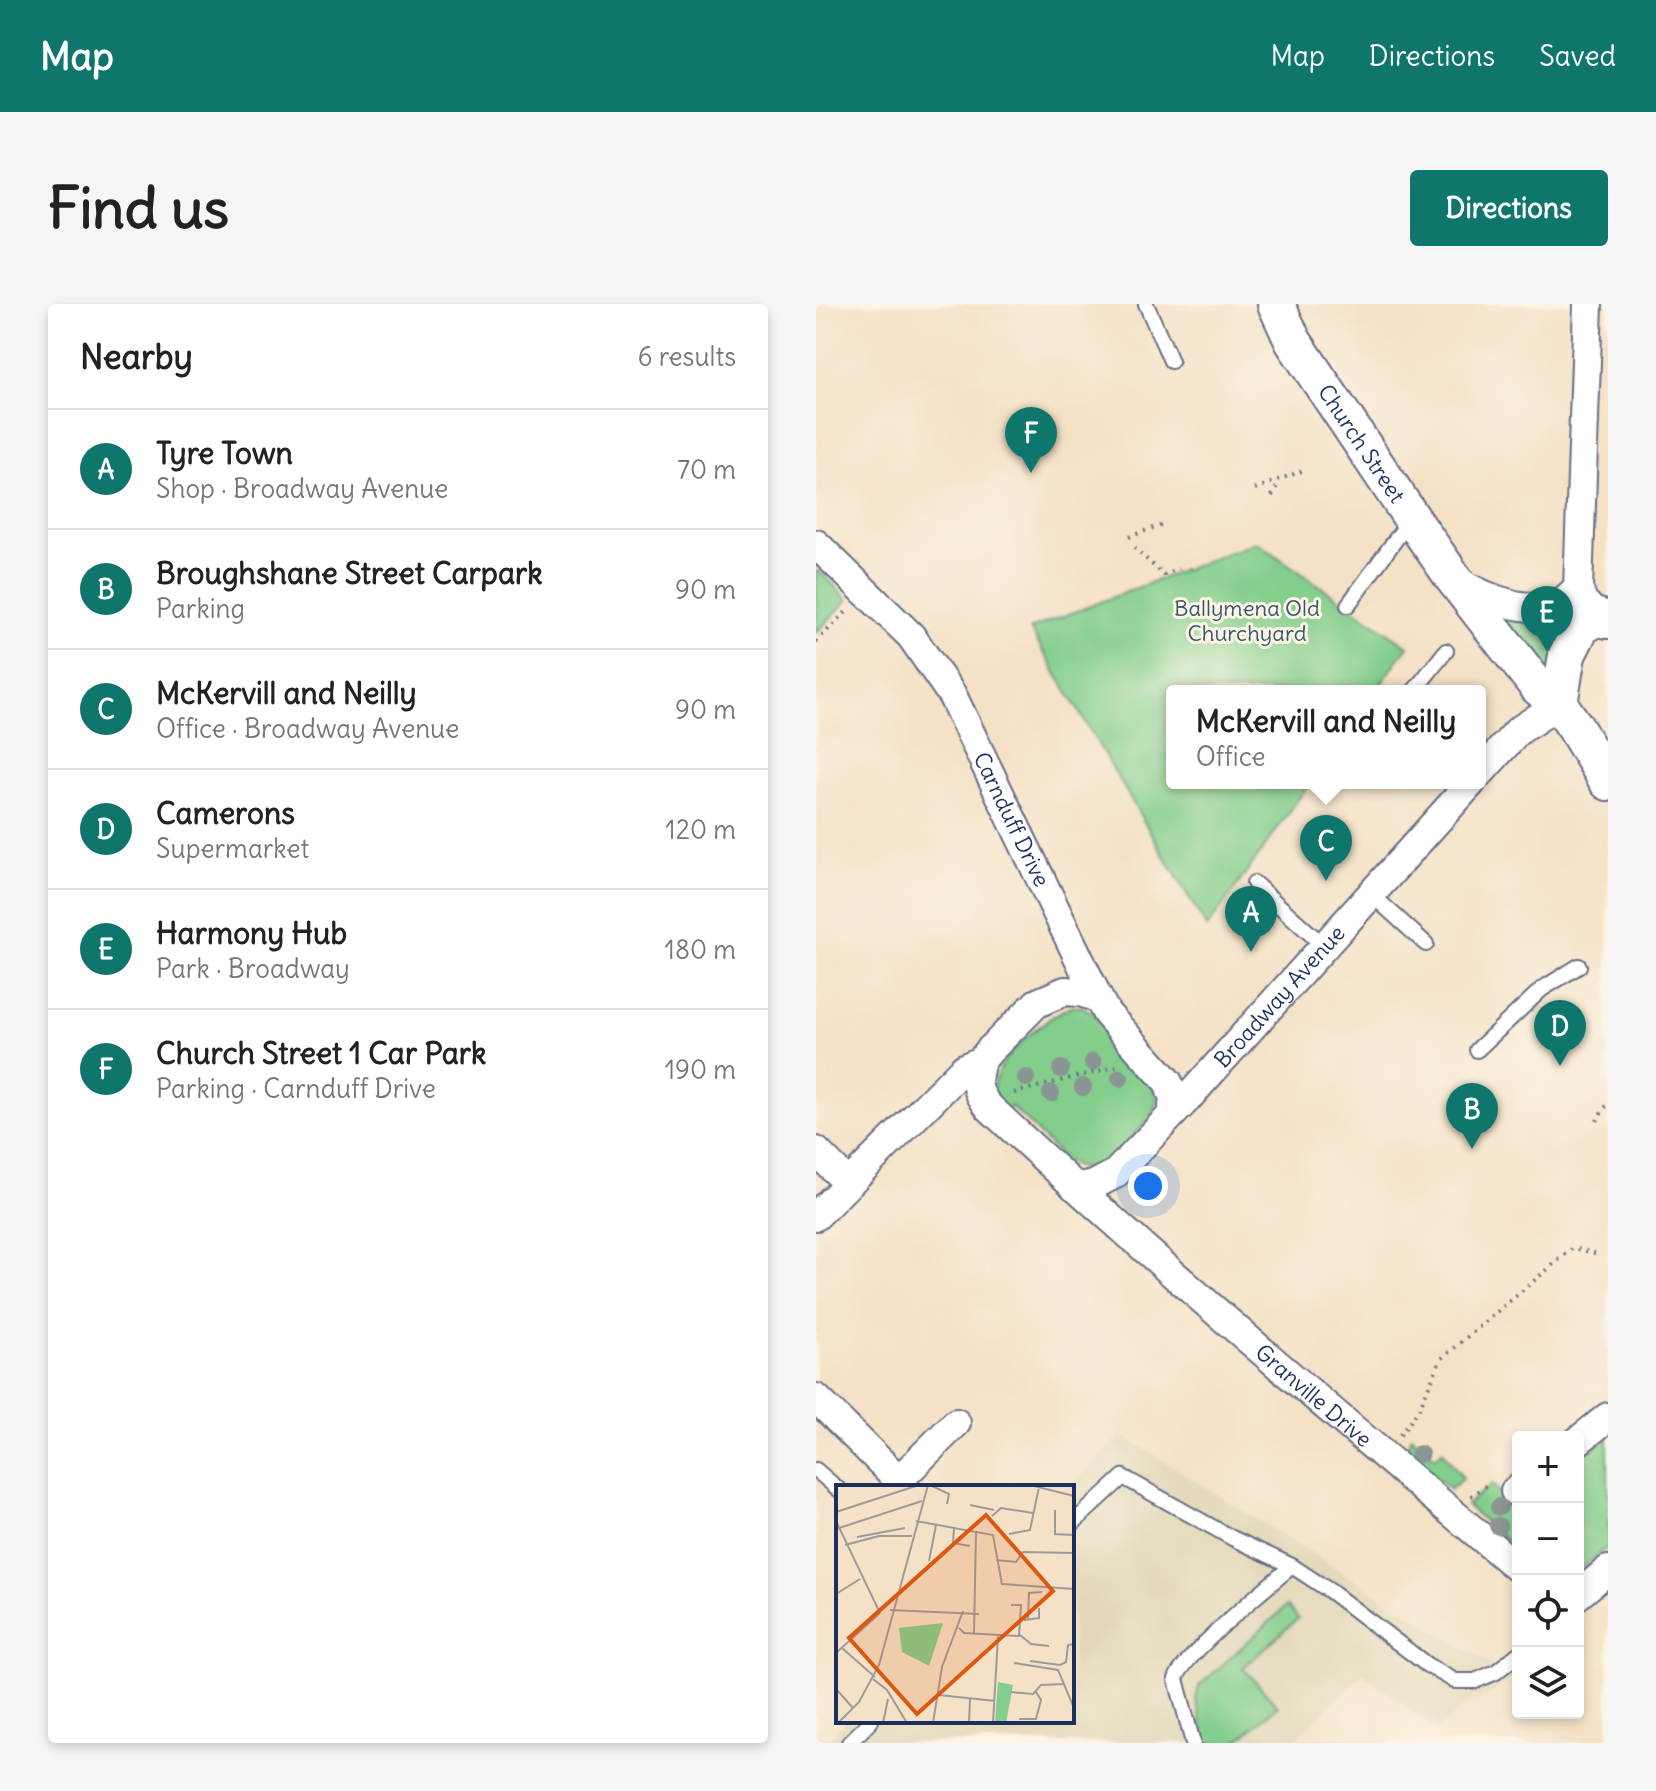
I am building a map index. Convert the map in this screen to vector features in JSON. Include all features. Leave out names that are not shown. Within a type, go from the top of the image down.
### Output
[{"type":"street","name":"Church Street","points":[[1276,304],[1293,341],[1415,523],[1538,687],[1559,704],[1608,782]]},
{"type":"street","points":[[1486,766],[1518,731],[1559,704],[1567,655],[1581,627],[1595,609],[1588,304]]},
{"type":"street","name":"Carnduff Drive","points":[[816,544],[911,636],[952,695],[1098,998],[1107,1014],[1168,1082],[1174,1099],[1172,1114]]},
{"type":"street","name":"Church Street","points":[[1454,579],[1478,593],[1532,608],[1562,601],[1595,609]]},
{"type":"street","name":"Broadway Avenue","points":[[1074,1186],[1092,1186],[1115,1174],[1466,789]]},
{"type":"street","points":[[935,1097],[952,1094],[984,1100],[976,1077],[981,1061],[1037,1003],[1065,991],[1098,998]]},
{"type":"street","points":[[816,1216],[964,1068],[981,1061]]},
{"type":"street","name":"Granville Drive","points":[[984,1100],[1113,1221],[1512,1563]]},
{"type":"street","points":[[816,1151],[848,1183]]},
{"type":"street","points":[[1113,1221],[1111,1199],[1115,1174]]},
{"type":"street","points":[[816,1398],[899,1480],[956,1423]]},
{"type":"street","points":[[1584,1436],[1608,1417]]},
{"type":"street","points":[[1584,1590],[1608,1570]]},
{"type":"lane","points":[[1146,304],[1171,361]]},
{"type":"lane","points":[[1348,605],[1401,532],[1415,523]]},
{"type":"lane","points":[[1419,685],[1446,651]]},
{"type":"lane","points":[[1254,883],[1324,946]]},
{"type":"lane","points":[[1371,894],[1426,944]]},
{"type":"lane","points":[[1477,1050],[1542,989],[1579,966]]},
{"type":"lane","points":[[816,1470],[836,1487]]},
{"type":"lane","points":[[1074,1522],[1123,1477],[1232,1538],[1292,1566],[1427,1665],[1455,1681],[1475,1681],[1496,1672],[1512,1659]]},
{"type":"lane","points":[[1193,1743],[1176,1679],[1178,1671],[1292,1566]]},
{"type":"lane","points":[[849,1743],[869,1723]]},
{"type":"path","points":[[1255,489],[1304,470]]},
{"type":"path","points":[[1272,496],[1280,480]]},
{"type":"path","points":[[1129,537],[1161,525]]},
{"type":"path","points":[[1134,548],[1164,575],[1179,569]]},
{"type":"path","points":[[816,642],[866,592]]},
{"type":"path","points":[[984,1100],[1128,1063],[1140,1053]]},
{"type":"path","points":[[1597,1121],[1608,1105]]},
{"type":"path","points":[[1382,1454],[1418,1411],[1441,1359],[1573,1248],[1598,1254]]},
{"type":"path","points":[[1451,1512],[1489,1482],[1512,1489]]},
{"type":"shaded area","points":[[1122,1435],[1512,1678],[1489,1695],[1472,1700],[1437,1731],[1364,1674],[1292,1743],[826,1743],[844,1723],[1074,1723],[1074,1485]]},
{"type":"green space","name":"Ballymena Old Churchyard","points":[[1256,542],[1408,646],[1380,685],[1166,685],[1166,789],[1306,789],[1207,928],[1030,629]]},
{"type":"green space","points":[[816,571],[821,572],[848,600],[816,633]]},
{"type":"green space","points":[[1506,617],[1585,617],[1549,685]]},
{"type":"green space","points":[[1072,1006],[1083,1007],[1093,1013],[1152,1083],[1156,1092],[1156,1108],[1148,1122],[1097,1168],[1078,1168],[1067,1162],[1012,1107],[1003,1111],[993,1092],[1002,1065],[1023,1040],[1049,1019]]},
{"type":"green space","points":[[1411,1436],[1435,1457],[1442,1451],[1463,1478],[1450,1490],[1406,1451]]},
{"type":"green space","points":[[1608,1436],[1608,1547],[1584,1566],[1584,1503],[1584,1455]]},
{"type":"green space","points":[[1492,1484],[1512,1509],[1512,1546],[1466,1505]]},
{"type":"green space","points":[[1287,1606],[1298,1618],[1243,1668],[1278,1706],[1235,1743],[1206,1743],[1196,1699],[1199,1686]]},
{"type":"place","name":"Church Street 1 Car Park","points":[[1031,473]]},
{"type":"place","name":"Harmony Hub","points":[[1547,652]]},
{"type":"place","name":"McKervill and Neilly","points":[[1326,881]]},
{"type":"place","name":"Tyre Town","points":[[1251,952]]},
{"type":"place","name":"Camerons","points":[[1560,1066]]},
{"type":"place","name":"Broughshane Street Carpark","points":[[1472,1149]]}]
